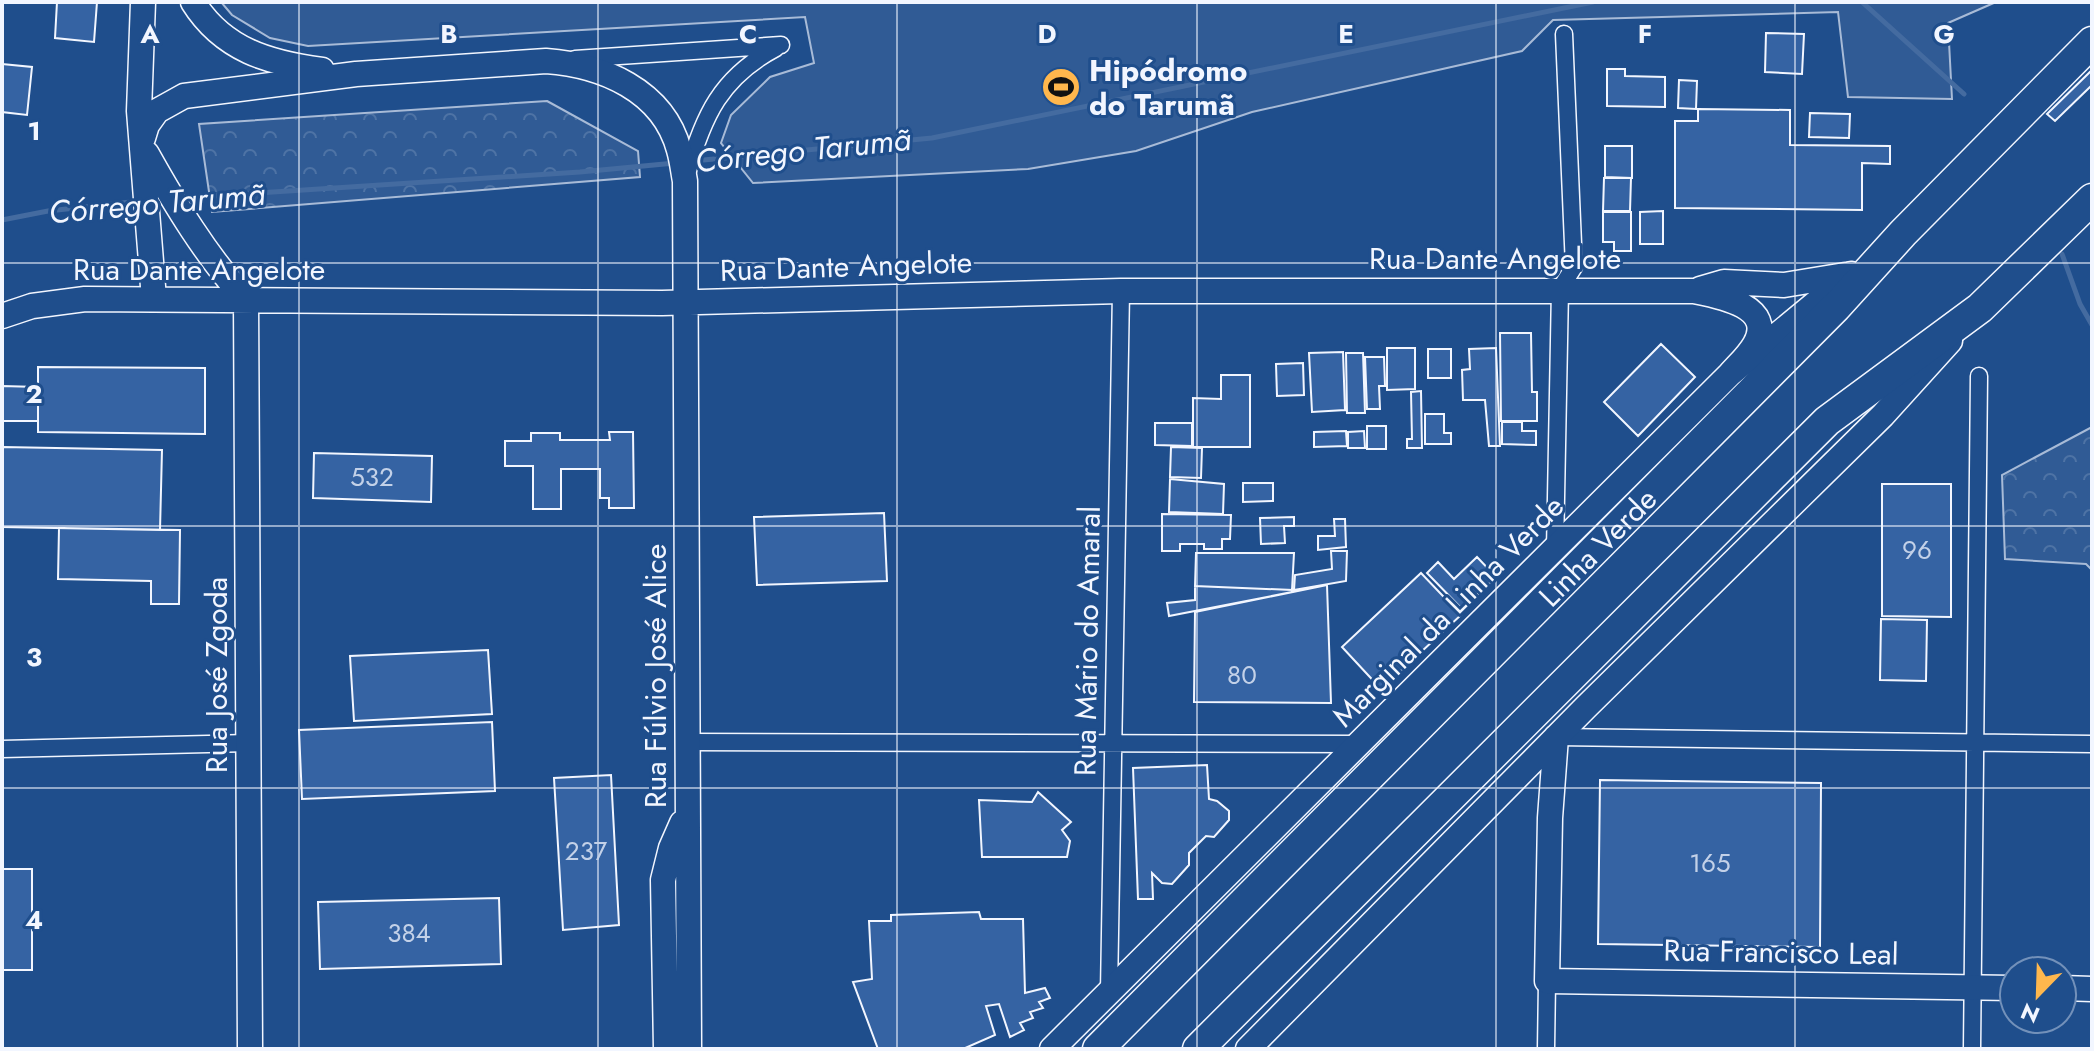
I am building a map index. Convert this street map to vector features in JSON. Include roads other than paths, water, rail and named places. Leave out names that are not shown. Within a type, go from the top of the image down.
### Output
[{"type":"highway","name":"Linha Verde","points":[[1098,1049],[1836,307],[1903,233],[2092,42]]},
{"type":"highway","points":[[1198,1049],[1827,421],[1980,308],[2092,199]]},
{"type":"main road","points":[[143,2],[139,111],[143,143],[154,180],[246,300]]},
{"type":"main road","points":[[193,2],[219,33],[235,46],[261,58],[292,66],[356,74]]},
{"type":"main road","name":"Rua Fúlvio José Alice","points":[[356,74],[546,61],[596,69],[632,87],[661,116],[686,148],[689,1049]]},
{"type":"main road","points":[[143,143],[147,125],[157,111],[184,96],[356,74]]},
{"type":"main road","points":[[154,180],[149,217],[154,299]]},
{"type":"main road","name":"Marginal da Linha Verde","points":[[1052,1049],[1730,374],[1903,233]]},
{"type":"main road","name":"Rua Dante Angelote","points":[[1694,291],[1724,282],[1784,285],[1852,274]]},
{"type":"main road","name":"Rua Dante Angelote","points":[[2,316],[59,301],[154,299],[686,303],[1121,291],[1694,291],[1724,297],[1746,306],[1759,326],[1754,346],[1730,374]]},
{"type":"main road","name":"Rua José Zgoda","points":[[246,300],[250,1049]]},
{"type":"main road","points":[[1248,1049],[1586,707],[1883,415],[1980,308]]},
{"type":"main road","points":[[1547,981],[1550,818],[1556,737]]},
{"type":"main road","points":[[1515,781],[1535,791],[1550,818]]},
{"type":"main road","points":[[666,1049],[663,880],[668,857],[687,810]]},
{"type":"main road","points":[[687,810],[700,849],[704,874],[705,1049]]},
{"type":"main road","name":"Rua Francisco Leal","points":[[1547,981],[1998,988]]},
{"type":"street","points":[[1555,550],[1560,289],[1574,267],[1564,34]]},
{"type":"street","points":[[546,61],[781,45],[749,64],[725,87],[686,148]]},
{"type":"street","name":"Rua Mário do Amaral","points":[[1109,992],[1121,291]]},
{"type":"street","points":[[1972,1049],[1979,376]]},
{"type":"street","points":[[1586,707],[1591,720],[1609,738]]},
{"type":"street","points":[[1556,737],[2092,744]]},
{"type":"street","points":[[687,742],[1359,744]]},
{"type":"street","points":[[2,749],[249,743]]},
{"type":"street","points":[[1546,1049],[1547,981]]},
{"type":"waterway","name":"Córrego Tarumã","points":[[693,161],[932,138],[1593,2]]},
{"type":"waterway","name":"Córrego Tarumã","points":[[1862,2],[1964,94]]},
{"type":"waterway","name":"Córrego Tarumã","points":[[182,198],[675,163]]},
{"type":"waterway","name":"Córrego Tarumã","points":[[2,220],[48,211],[140,201]]},
{"type":"waterway","name":"Córrego Tarumã","points":[[2062,254],[2080,304],[2092,325]]},
{"type":"place","name":"Hipódromo do Tarumã","points":[[1061,87]]}]
